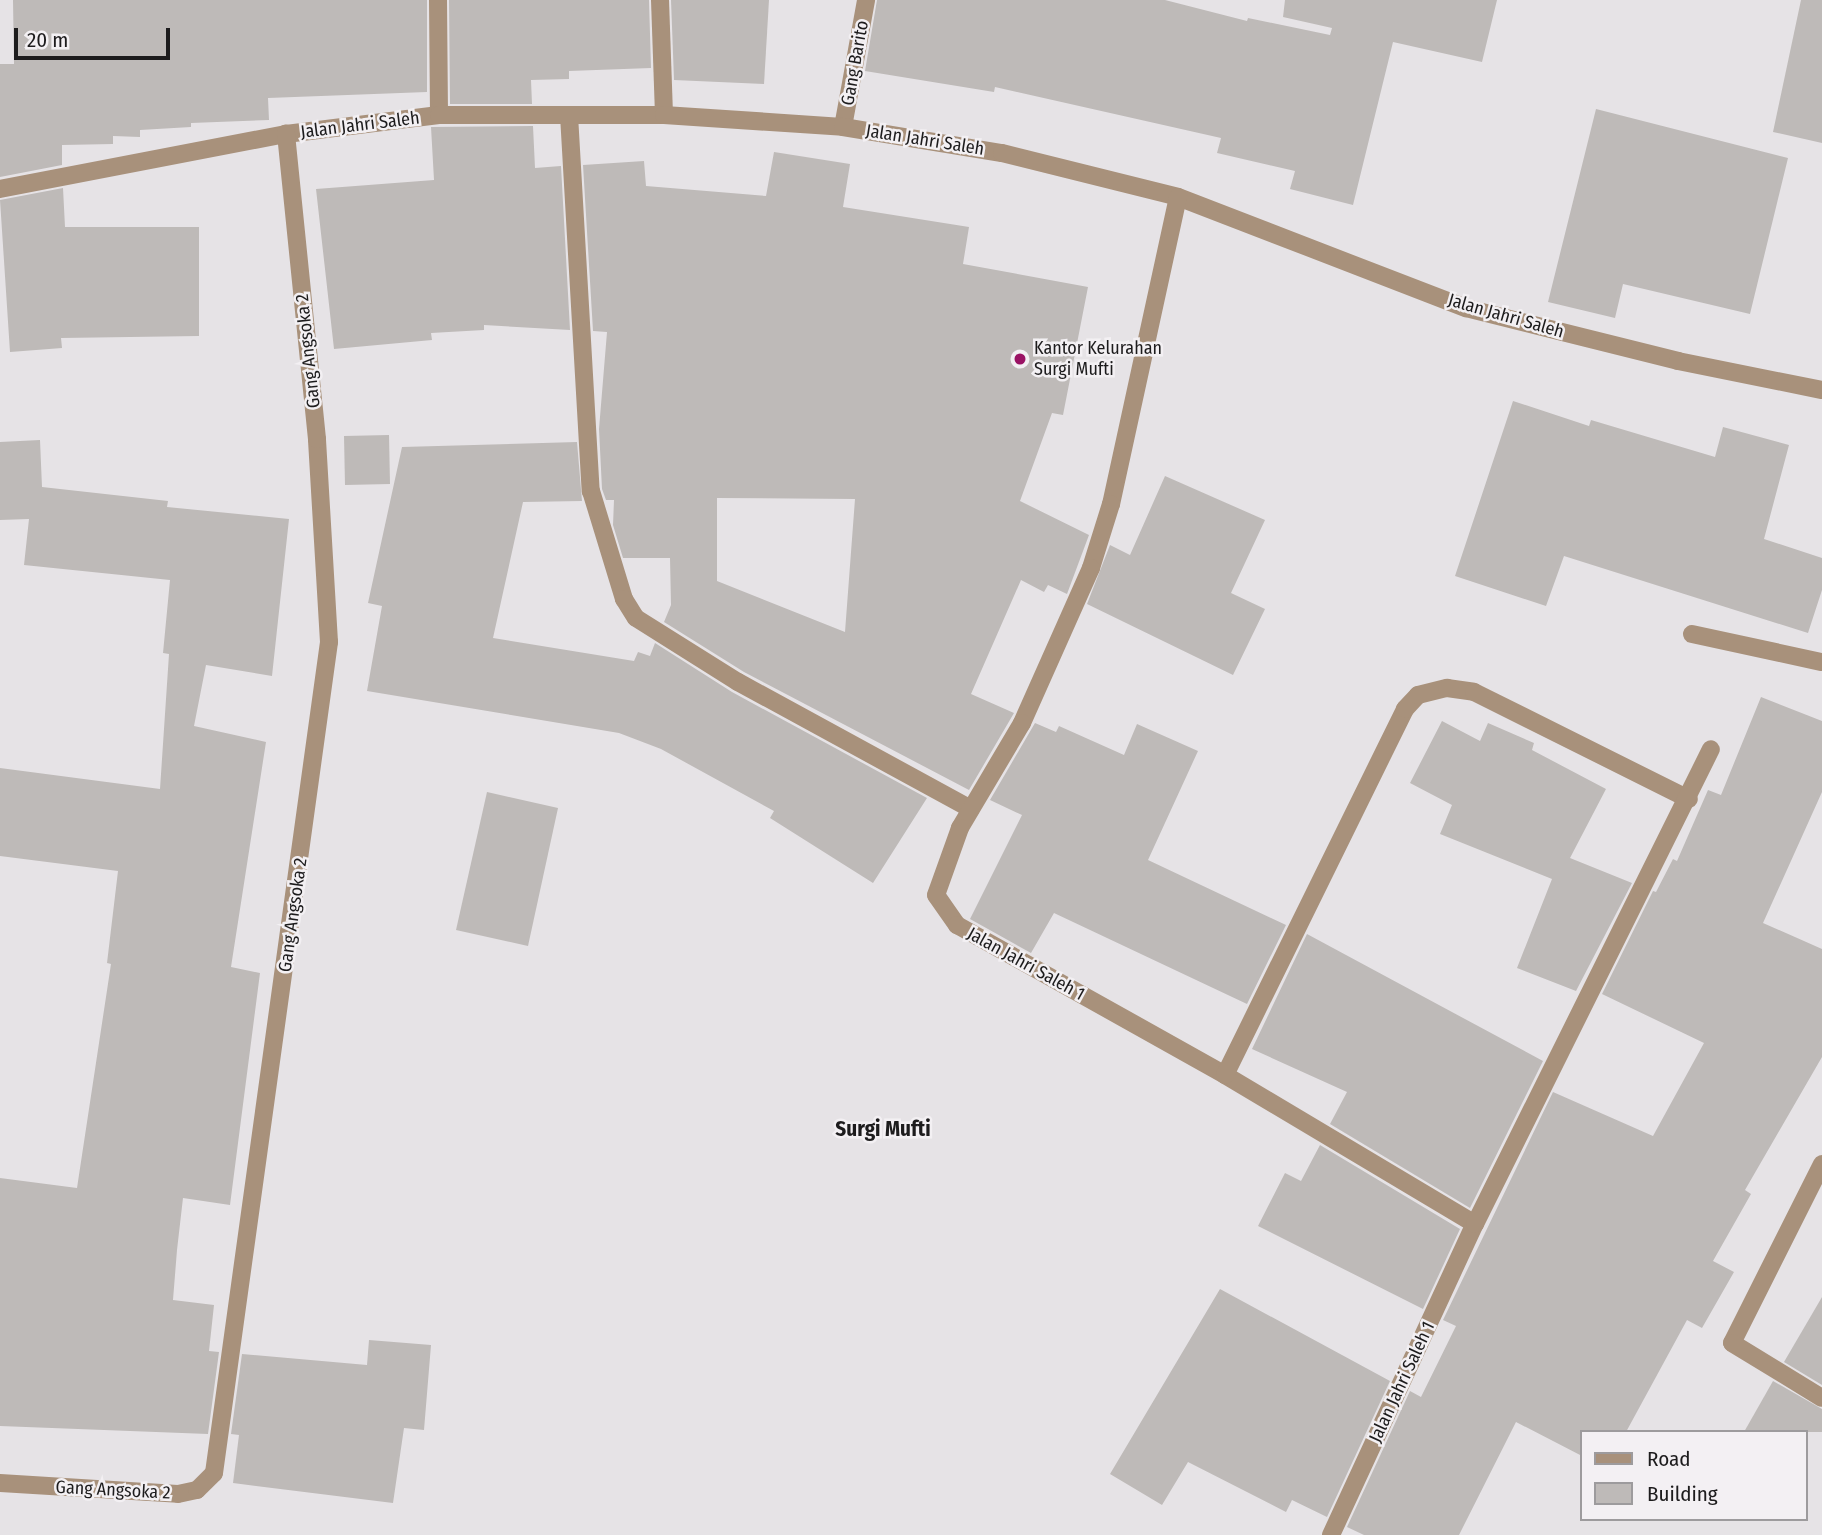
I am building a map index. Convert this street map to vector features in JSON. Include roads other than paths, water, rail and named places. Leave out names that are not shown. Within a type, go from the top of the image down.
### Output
[{"type":"street","points":[[438,0],[439,115]]},
{"type":"street","points":[[660,0],[664,115]]},
{"type":"street","name":"Gang Barito","points":[[844,127],[866,0]]},
{"type":"street","points":[[569,114],[591,491],[624,598],[636,618],[738,682],[971,809]]},
{"type":"street","name":"Jalan Jahri Saleh","points":[[0,189],[286,134],[439,115],[664,115],[844,127],[1002,153],[1178,197],[1466,308],[1678,361],[1822,390]]},
{"type":"street","name":"Gang Angsoka 2","points":[[0,1483],[178,1494],[197,1490],[214,1473],[329,642],[317,439],[286,134]]},
{"type":"street","name":"Jalan Jahri Saleh 1","points":[[1178,197],[1111,504],[1091,568],[1022,723],[971,809],[940,874],[936,895],[957,925],[1225,1074],[1475,1224],[1331,1535]]},
{"type":"street","points":[[1692,634],[1822,663]]},
{"type":"street","points":[[1225,1074],[1405,709],[1418,695],[1447,688],[1474,692],[1689,799]]},
{"type":"street","points":[[1475,1224],[1712,749]]},
{"type":"street","points":[[1822,1164],[1732,1342],[1822,1398]]},
{"type":"place","name":"Kantor Kelurahan Surgi Mufti","points":[[1020,359]]},
{"type":"district","name":"Surgi Mufti","points":[[883,1129]]}]
